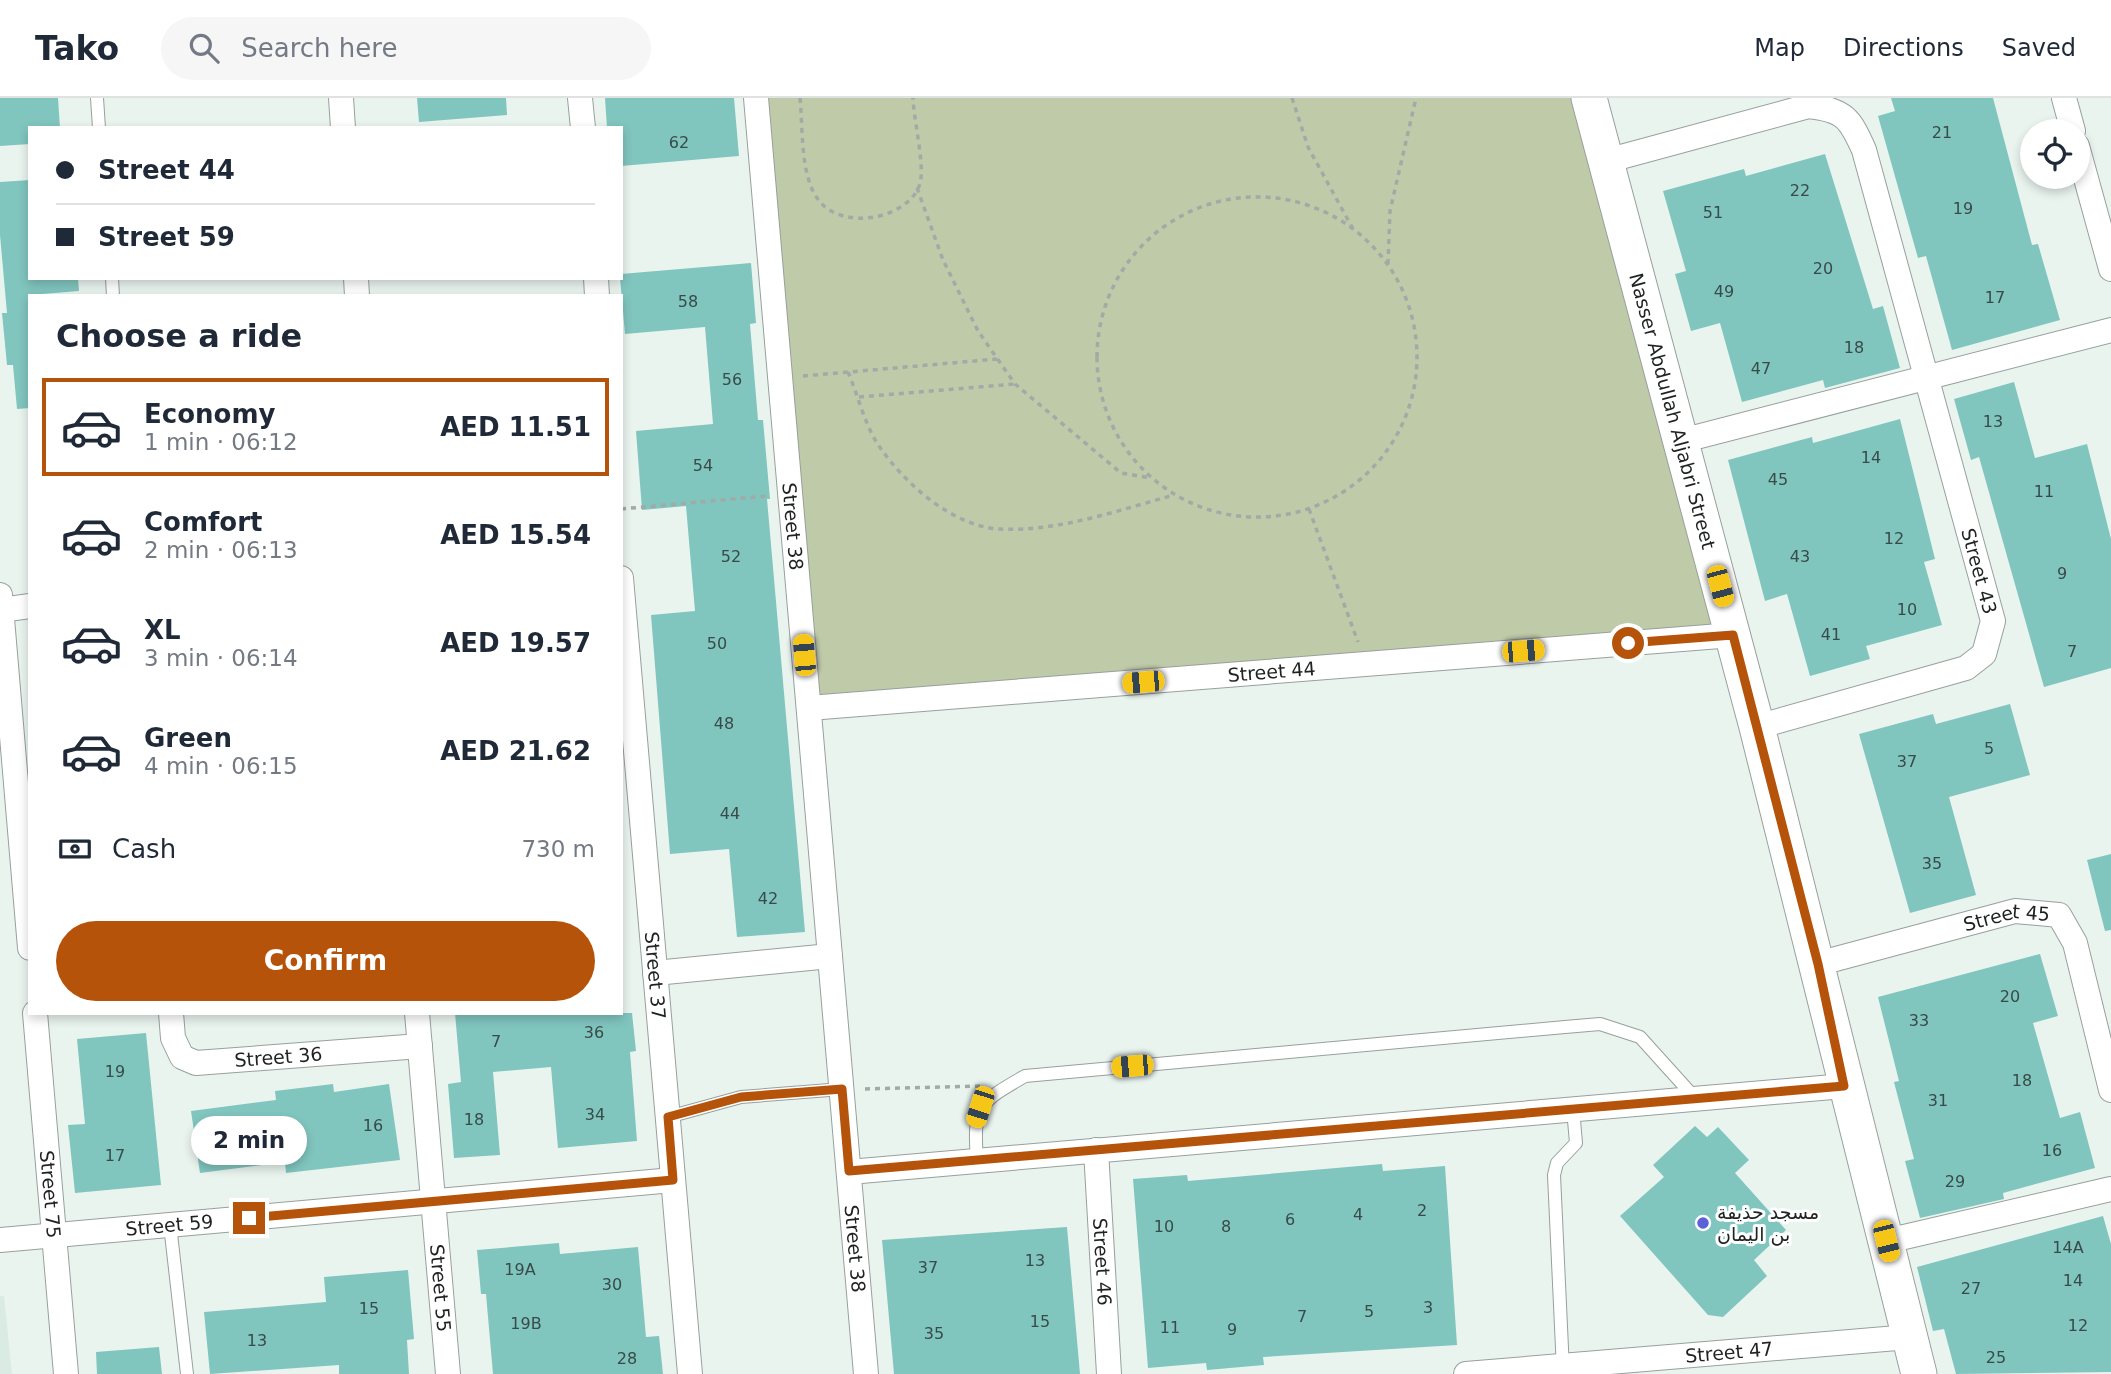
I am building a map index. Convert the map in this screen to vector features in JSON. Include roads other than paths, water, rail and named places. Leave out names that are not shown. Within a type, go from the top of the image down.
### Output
[{"type":"street","points":[[341,98],[343,126]]},
{"type":"street","points":[[580,98],[583,126]]},
{"type":"street","name":"Street 38","points":[[756,98],[866,1374]]},
{"type":"street","name":"Nasser Abdullah Aljabri Street","points":[[1589,98],[1757,727],[1818,964],[1844,1086],[1919,1374]]},
{"type":"street","points":[[2064,98],[2070,119]]},
{"type":"street","name":"Street 43","points":[[1606,161],[1810,106],[1835,109],[1853,125],[1864,150],[1993,621],[1984,654],[1966,668],[1757,727]]},
{"type":"street","points":[[2089,189],[2111,269]]},
{"type":"street","points":[[1681,441],[2111,330]]},
{"type":"street","name":"Street 37","points":[[623,601],[690,1374]]},
{"type":"street","points":[[28,606],[0,605],[23,793],[28,904]]},
{"type":"street","name":"Street 44","points":[[809,708],[1733,635]]},
{"type":"street","name":"Street 45","points":[[1818,964],[2015,911],[2059,915],[2075,943],[2111,1090]]},
{"type":"street","points":[[655,973],[830,956]]},
{"type":"street","name":"Street 75","points":[[35,1015],[66,1374]]},
{"type":"street","name":"Street 36","points":[[171,1015],[173,1038],[182,1057],[196,1063],[420,1046]]},
{"type":"street","points":[[417,1015],[433,1202]]},
{"type":"street","points":[[849,1171],[1844,1086]]},
{"type":"street","name":"Street 46","points":[[1096,1150],[1109,1374]]},
{"type":"street","name":"Street 59","points":[[0,1240],[673,1180]]},
{"type":"street","points":[[1886,1241],[2111,1189]]},
{"type":"street","name":"Street 55","points":[[433,1202],[447,1374]]},
{"type":"street","name":"Street 47","points":[[1466,1374],[1733,1363],[1909,1337]]},
{"type":"lane","points":[[97,98],[99,126]]},
{"type":"lane","points":[[976,1161],[974,1126],[980,1107],[996,1093],[1025,1076],[1600,1024],[1640,1037],[1695,1099]]},
{"type":"lane","points":[[668,1117],[741,1097],[842,1089]]},
{"type":"lane","points":[[1563,1370],[1554,1175],[1557,1163],[1576,1143],[1573,1109]]},
{"type":"lane","points":[[170,1225],[187,1374]]},
{"type":"place","name":"مسجد حذيفة بن اليمان","points":[[1703,1223]]}]
